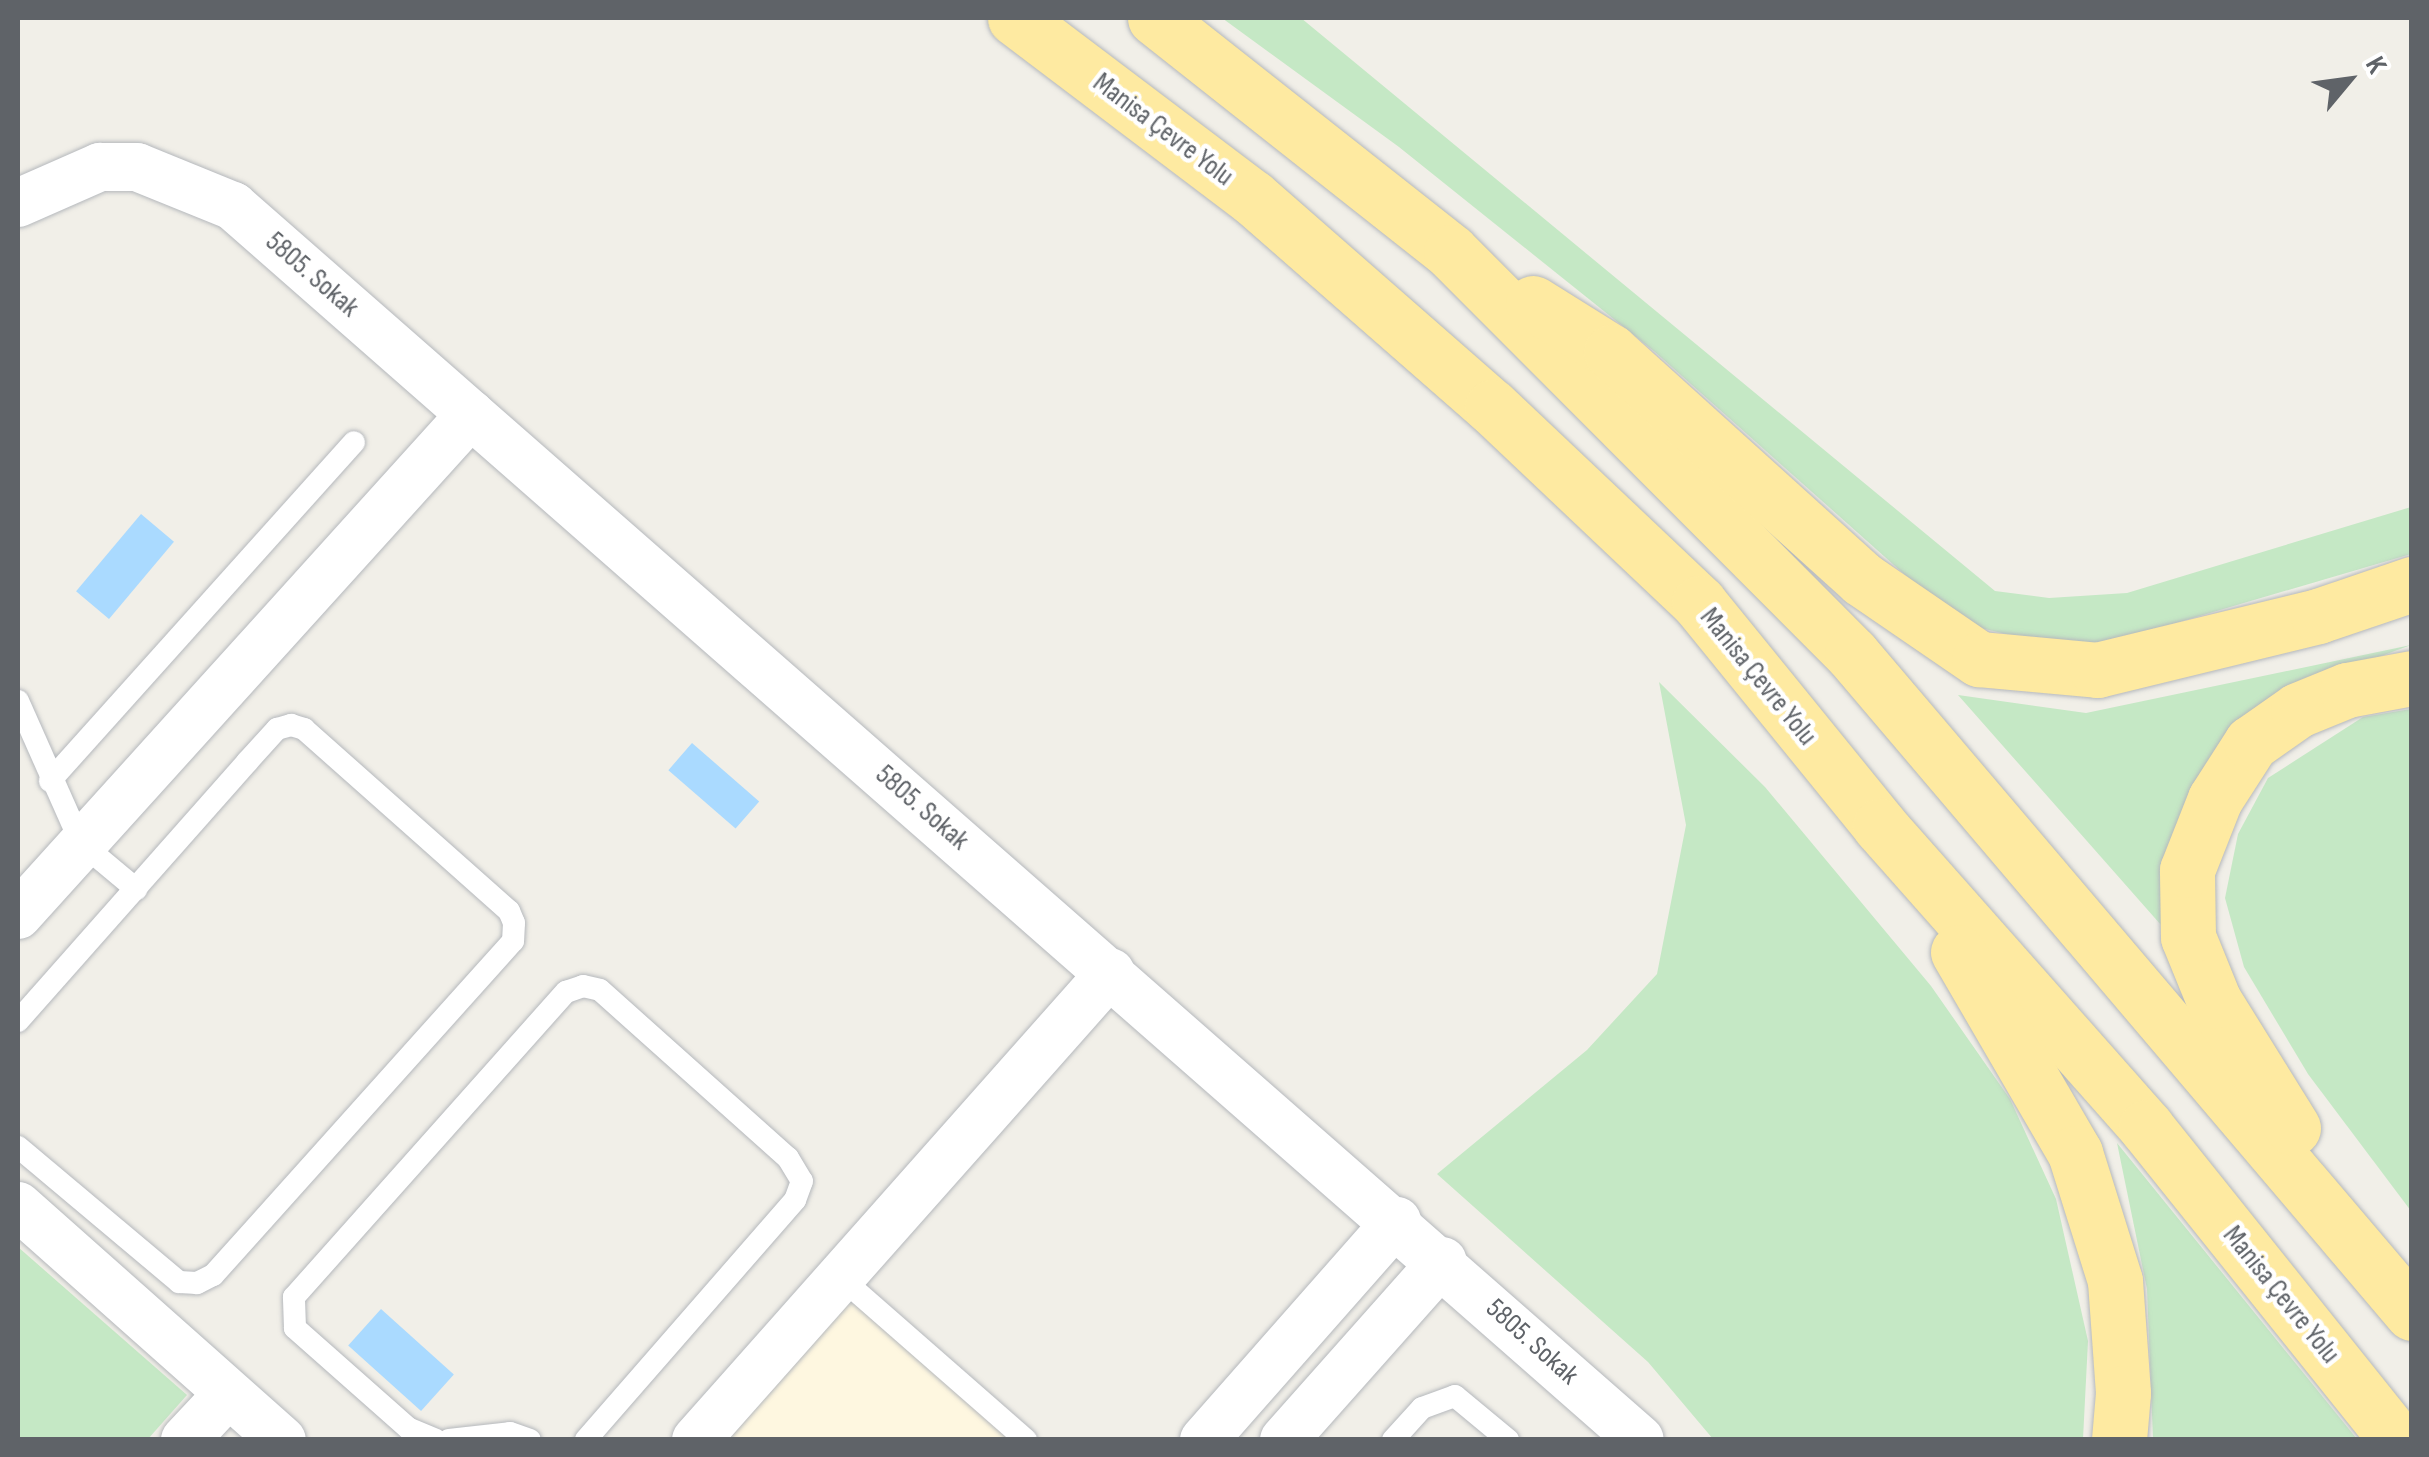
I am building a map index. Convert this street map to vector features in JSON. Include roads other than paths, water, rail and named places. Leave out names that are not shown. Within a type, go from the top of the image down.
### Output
[{"type":"highway","name":"Manisa Çevre Yolu","points":[[1015,18],[1252,197],[1492,407],[1699,603],[1880,826],[2146,1126],[2398,1440]]},
{"type":"highway","points":[[1155,18],[1451,252],[1610,352],[1862,579],[1979,659],[2097,670],[2318,616],[2412,584]]},
{"type":"highway","points":[[1451,252],[1852,654],[2406,1306]]},
{"type":"highway","points":[[2318,616],[2412,603]]},
{"type":"highway","points":[[2406,1306],[2214,1001],[2188,937],[2187,870],[2214,800],[2251,743],[2298,710],[2347,690],[2412,678]]},
{"type":"highway","points":[[1880,826],[2075,1154],[2114,1281],[2123,1393],[2119,1440]]},
{"type":"street","name":"5805. Sokak","points":[[18,203],[100,167],[137,167],[196,187],[233,206],[1443,1261],[1640,1440]]},
{"type":"street","points":[[18,915],[470,414]]},
{"type":"street","points":[[696,1440],[1111,972]]},
{"type":"street","points":[[18,1206],[282,1440]]},
{"type":"street","points":[[1204,1440],[1397,1221]]},
{"type":"street","points":[[1284,1440],[1443,1261]]},
{"type":"street","points":[[185,1440],[228,1394]]},
{"type":"lane","points":[[50,781],[354,442]]},
{"type":"lane","points":[[18,701],[50,781],[81,843],[136,889]]},
{"type":"lane","points":[[18,1022],[277,729],[292,725],[304,729],[509,912],[513,941],[214,1275],[196,1283],[179,1282],[18,1148]]},
{"type":"lane","points":[[436,1440],[408,1428],[295,1328],[294,1297],[566,992],[583,986],[600,990],[702,1080],[788,1158],[802,1182],[795,1200],[586,1440]]},
{"type":"lane","points":[[840,1277],[1026,1440]]},
{"type":"lane","points":[[1393,1440],[1422,1408],[1455,1396],[1508,1440]]},
{"type":"lane","points":[[449,1440],[510,1432],[530,1440]]},
{"type":"water","points":[[141,514],[174,542],[109,619],[76,591]]},
{"type":"water","points":[[692,743],[759,801],[736,829],[668,770]]},
{"type":"water","points":[[381,1309],[454,1375],[421,1411],[348,1345]]}]
